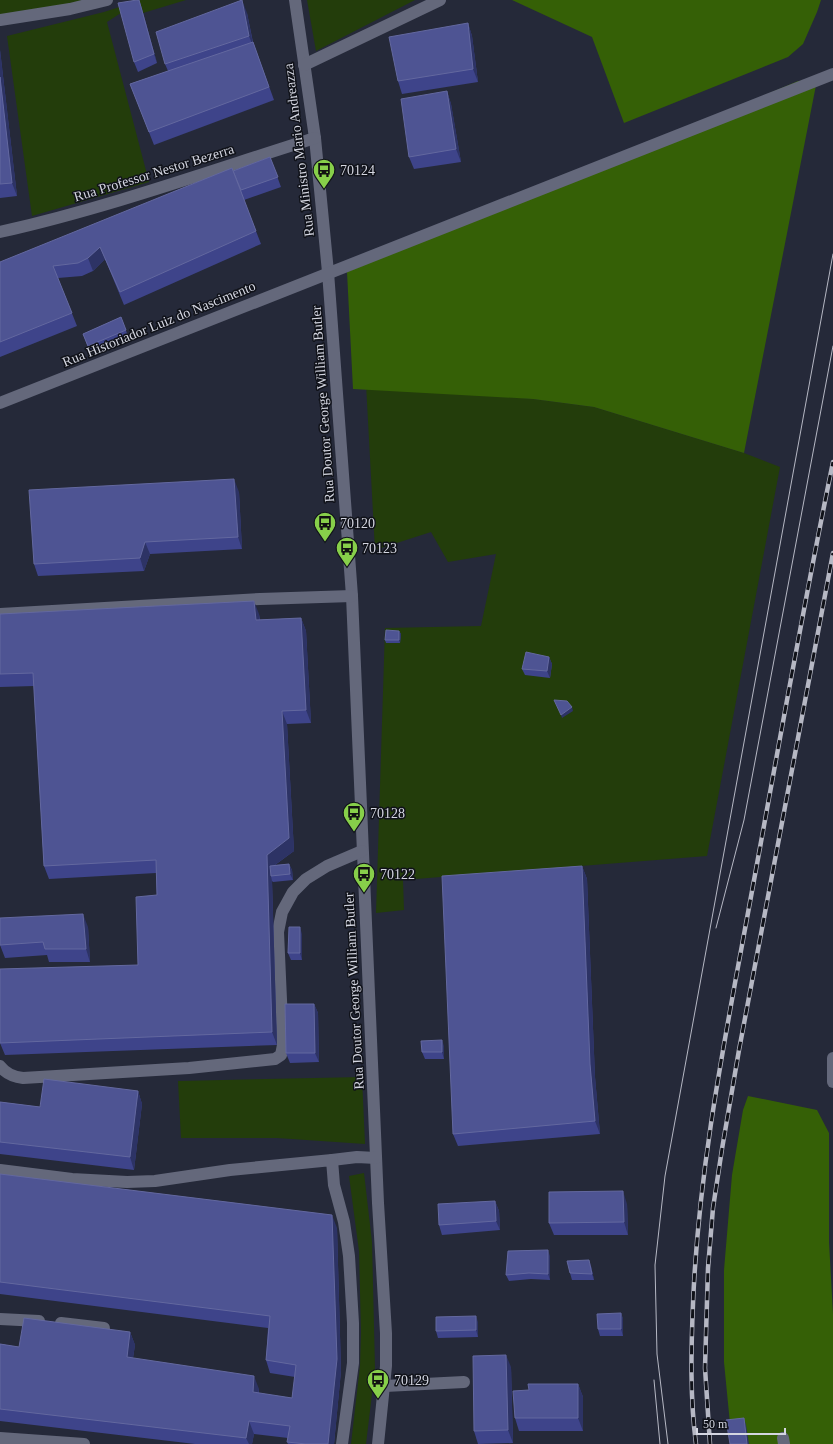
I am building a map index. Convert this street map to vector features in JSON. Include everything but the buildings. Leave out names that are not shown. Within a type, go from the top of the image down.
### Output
[{"type":"street","points":[[0,20],[70,9],[107,0]]},
{"type":"street","name":"Rua Ministro Mario Andreazza","points":[[295,0],[315,138],[328,272]]},
{"type":"street","points":[[304,65],[440,0]]},
{"type":"street","name":"Rua Historiador Luiz do Nascimento","points":[[0,403],[328,272],[833,74]]},
{"type":"street","name":"Rua Professor Nestor Bezerra","points":[[0,232],[47,221],[107,204],[315,138]]},
{"type":"street","name":"Rua Doutor George William Butler","points":[[328,272],[352,596],[376,1158],[386,1334],[385,1386],[378,1444]]},
{"type":"street","points":[[0,614],[260,599],[352,596]]},
{"type":"street","points":[[0,1066],[8,1074],[14,1077],[23,1078],[189,1068],[275,1059],[281,1055],[283,1045],[278,932],[282,912],[293,892],[306,879],[327,866],[362,851]]},
{"type":"street","points":[[833,1058],[833,1082]]},
{"type":"street","points":[[0,1170],[72,1179],[127,1182],[155,1181],[230,1170],[357,1157],[376,1158]]},
{"type":"street","points":[[332,1160],[334,1185],[344,1222],[349,1256],[353,1323],[353,1363],[342,1444]]},
{"type":"street","points":[[0,1319],[104,1328]]},
{"type":"street","points":[[385,1386],[464,1382]]},
{"type":"street","points":[[0,1438],[84,1444]]},
{"type":"green space","points":[[0,0],[84,0],[0,16]]},
{"type":"green space","points":[[141,0],[186,0],[143,13],[121,13],[107,22],[149,182],[32,216],[7,36],[104,12]]},
{"type":"green space","points":[[307,0],[415,0],[316,51]]},
{"type":"green space","points":[[512,0],[821,0],[803,44],[788,57],[624,123],[592,37]]},
{"type":"green space","points":[[817,80],[744,453],[594,407],[533,399],[353,389],[347,272],[798,81]]},
{"type":"green space","points":[[366,384],[533,399],[594,407],[744,453],[780,467],[707,856],[403,880],[404,910],[376,913],[385,628],[481,626],[496,554],[448,562],[431,532],[375,550]]},
{"type":"green space","points":[[362,1077],[365,1144],[277,1138],[181,1138],[178,1081]]},
{"type":"green space","points":[[748,1096],[817,1110],[829,1133],[829,1242],[833,1314],[833,1444],[732,1444],[724,1362],[724,1270],[732,1175],[743,1110]]},
{"type":"green space","points":[[364,1173],[372,1242],[375,1369],[366,1444],[351,1444],[360,1366],[361,1332],[359,1251],[349,1176]]},
{"type":"tram line","points":[[668,1444],[657,1354],[655,1265],[665,1176],[833,254]]},
{"type":"tram line","points":[[716,928],[744,820],[833,346]]},
{"type":"tram line","points":[[654,1380],[660,1444]]},
{"type":"railway","points":[[696,1444],[692,1392],[692,1322],[700,1209],[712,1115],[799,637],[833,462]]},
{"type":"railway","points":[[710,1444],[705,1368],[708,1268],[713,1208],[739,1050],[833,553]]},
{"type":"place","name":"70124","points":[[324,190]]},
{"type":"place","name":"70120","points":[[325,542]]},
{"type":"place","name":"70123","points":[[347,568]]},
{"type":"place","name":"70128","points":[[354,832]]},
{"type":"place","name":"70122","points":[[364,894]]},
{"type":"place","name":"70129","points":[[378,1400]]}]
